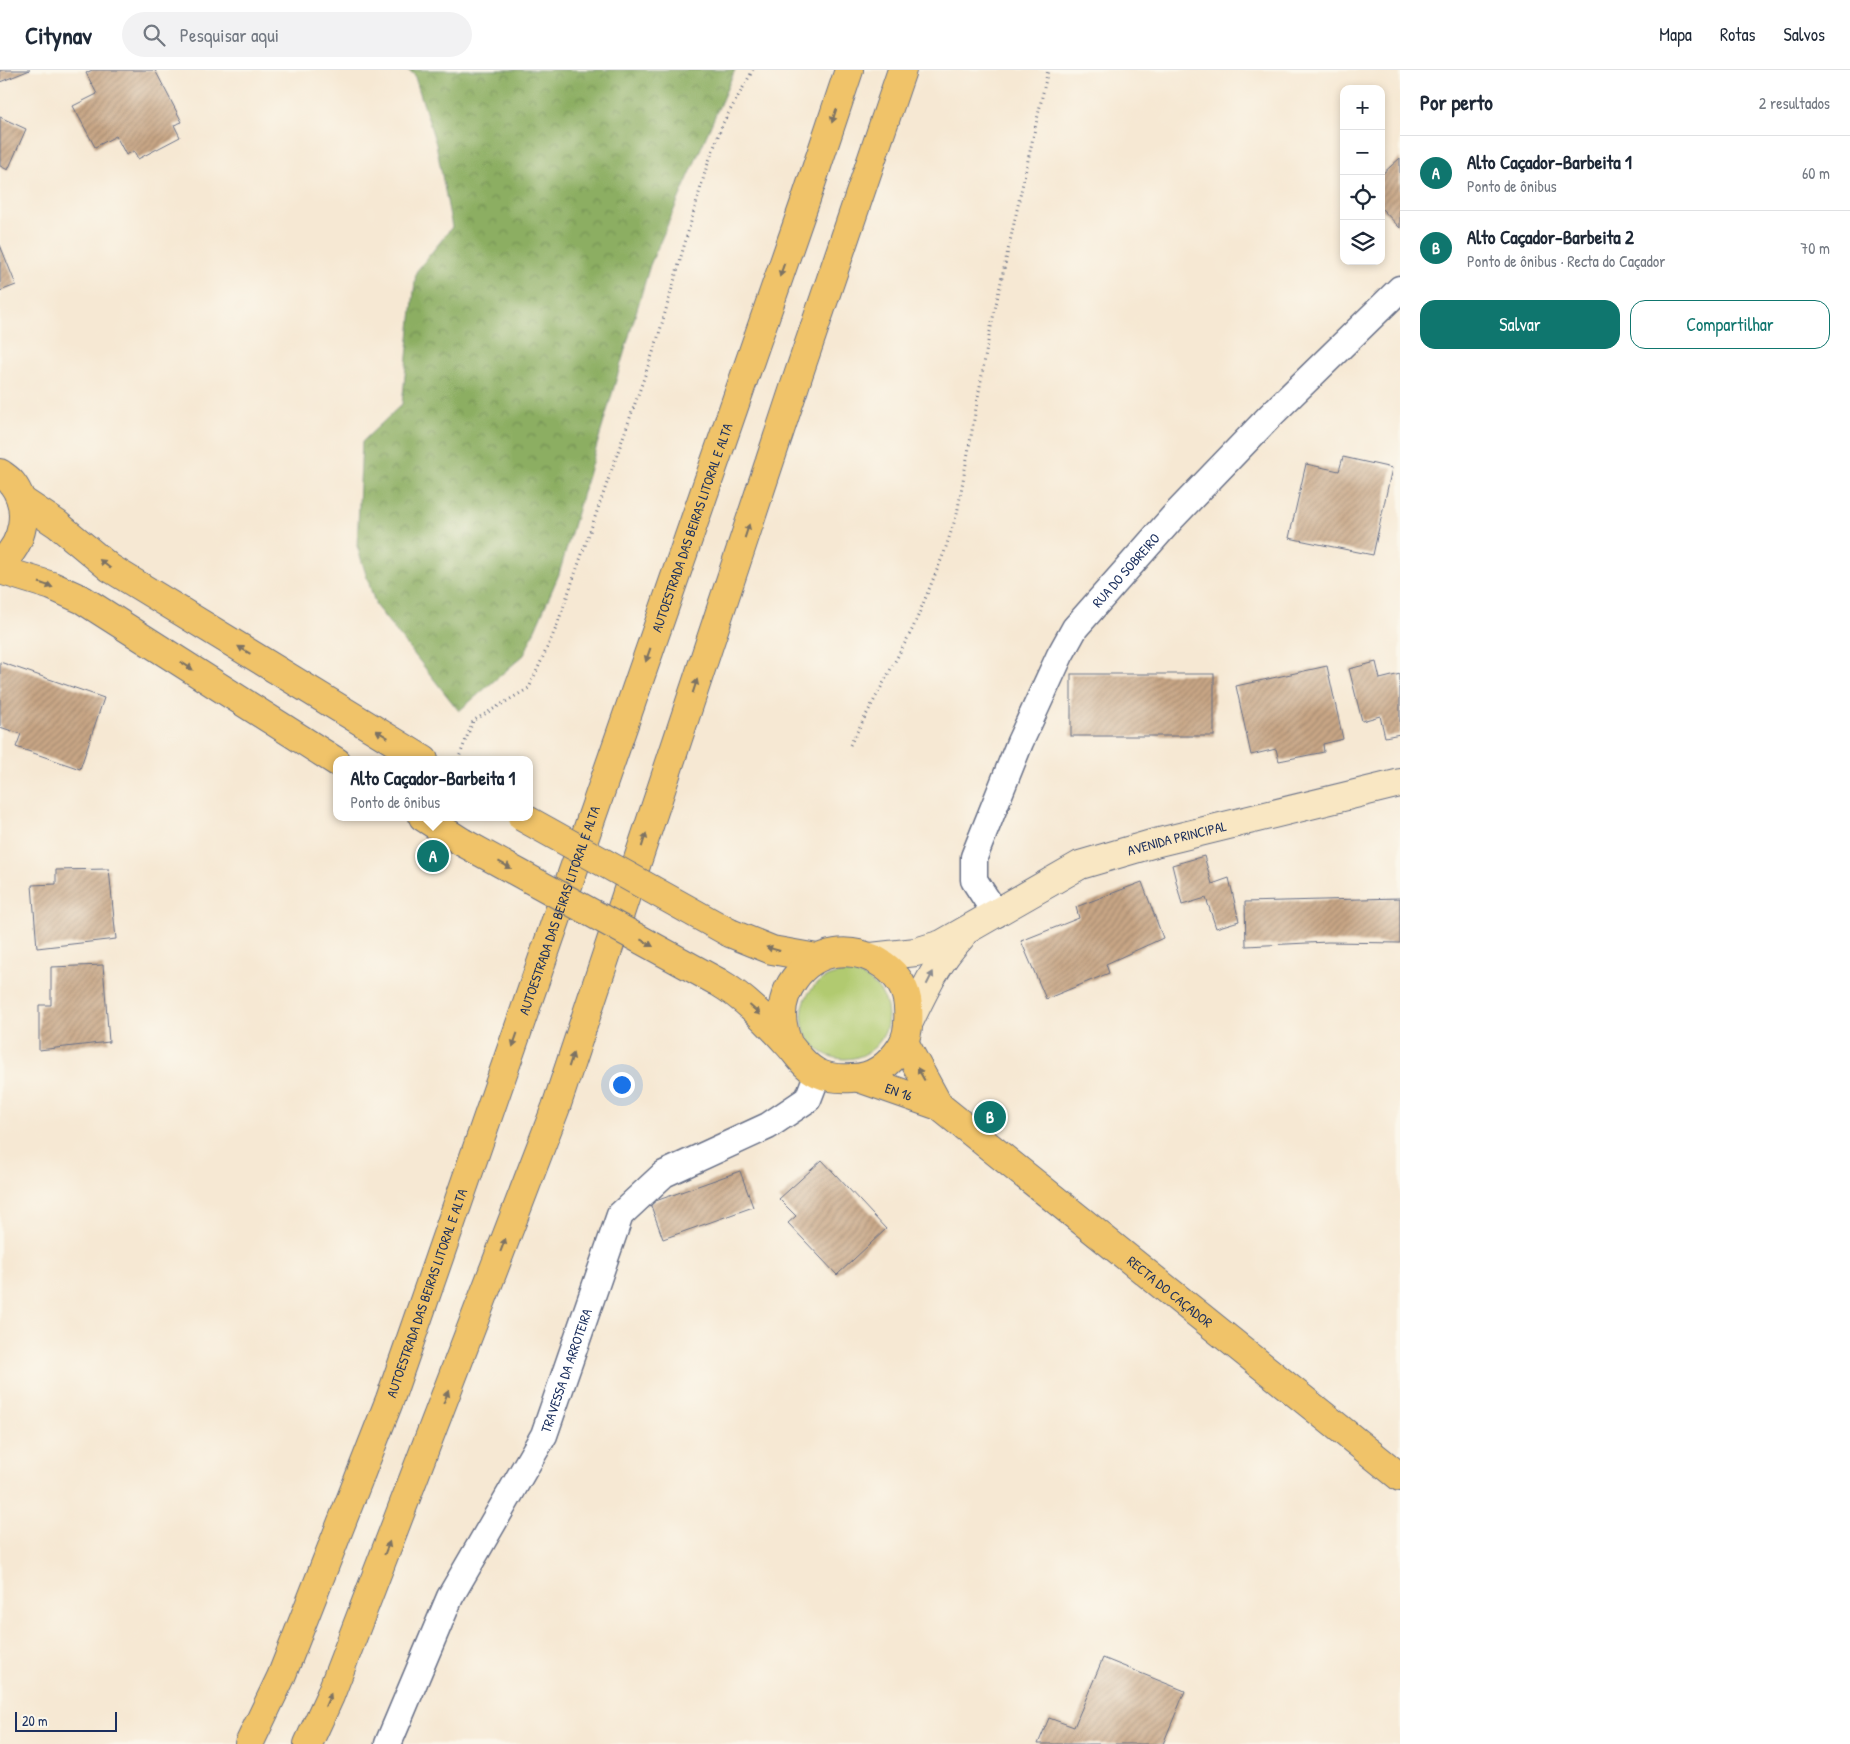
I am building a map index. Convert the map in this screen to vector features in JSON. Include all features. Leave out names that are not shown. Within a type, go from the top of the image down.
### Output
[{"type":"main road","name":"AUTOESTRADA DAS BEIRAS LITORAL E ALTA","points":[[249,1744],[281,1677],[390,1399],[787,255],[849,70]]},
{"type":"main road","points":[[308,1744],[330,1696],[556,1107],[799,373],[902,70]]},
{"type":"main road","points":[[0,472],[12,483],[21,500],[24,519],[20,539],[9,556],[0,563]]},
{"type":"main road","points":[[21,500],[57,524],[110,568],[417,756]]},
{"type":"main road","points":[[0,570],[52,586],[82,600],[333,759]]},
{"type":"main road","name":"AVENIDA PRINCIPAL","points":[[871,957],[916,952],[942,944],[1080,865],[1155,843],[1400,783]]},
{"type":"main road","name":"EN 16","points":[[430,821],[462,842],[718,982],[756,1011],[788,1043],[800,1060],[818,1073],[839,1079],[859,1078],[878,1071],[893,1058],[907,1032]]},
{"type":"main road","name":"EN 16","points":[[529,821],[730,933],[772,950],[817,958]]},
{"type":"main road","name":"AVENIDA PRINCIPAL","points":[[907,1032],[934,970],[950,949],[970,929]]},
{"type":"main road","name":"EN 16","points":[[788,1043],[782,1025],[783,1005],[789,986],[801,970],[817,958],[835,953],[853,953],[871,957],[892,970],[904,986],[908,1002],[907,1032],[940,1106]]},
{"type":"main road","name":"EN 16","points":[[859,1078],[940,1106]]},
{"type":"main road","name":"RECTA DO CAÇADOR","points":[[940,1106],[1400,1477]]},
{"type":"street","name":"RUA DO SOBREIRO","points":[[996,914],[974,880],[974,857],[1020,742],[1060,655],[1075,628],[1172,517],[1272,414],[1400,289]]},
{"type":"street","name":"TRAVESSA DA ARROTEIRA","points":[[388,1744],[450,1597],[544,1435],[620,1215],[664,1174],[768,1126],[808,1099],[818,1073]]},
{"type":"path","points":[[460,756],[473,721],[529,688],[556,628],[657,341],[706,169],[723,123],[753,70]]},
{"type":"path","points":[[850,746],[912,628],[944,552],[957,514],[989,336],[1048,70]]},
{"type":"green space","points":[[407,70],[735,70],[650,265],[559,574],[524,655],[459,711],[376,606],[357,546],[362,442],[402,404],[416,272],[452,227],[436,144],[414,74]]},
{"type":"green space","points":[[845,973],[861,976],[869,980],[881,992],[885,1000],[888,1016],[885,1032],[881,1040],[869,1052],[861,1056],[845,1059],[829,1056],[821,1052],[809,1040],[805,1032],[802,1016],[805,1000],[809,992],[821,980],[829,976]]},
{"type":"building","points":[[0,70],[30,70],[0,82]]},
{"type":"building","points":[[92,70],[155,70],[182,122],[174,125],[180,137],[138,159],[134,151],[126,155],[116,136],[95,147],[73,106],[97,94],[86,73]]},
{"type":"building","points":[[0,117],[26,129],[8,170],[0,166]]},
{"type":"building","points":[[1400,158],[1400,228],[1385,212],[1385,171]]},
{"type":"building","points":[[0,245],[16,285],[0,291]]},
{"type":"building","points":[[1343,457],[1392,468],[1373,555],[1289,538],[1306,464],[1339,471]]},
{"type":"building","points":[[0,662],[104,698],[80,769],[16,747],[21,734],[0,727]]},
{"type":"building","points":[[1376,662],[1380,679],[1400,674],[1400,734],[1385,737],[1380,716],[1362,721],[1349,669]]},
{"type":"building","points":[[1327,666],[1343,739],[1323,744],[1324,752],[1279,761],[1276,749],[1251,755],[1236,686]]},
{"type":"building","points":[[1071,674],[1214,674],[1214,736],[1071,736]]},
{"type":"building","points":[[1204,856],[1212,884],[1229,878],[1239,921],[1216,928],[1206,898],[1182,905],[1172,865]]},
{"type":"building","points":[[109,869],[116,939],[37,948],[32,885],[56,884],[56,870]]},
{"type":"building","points":[[1142,882],[1163,938],[1106,964],[1109,973],[1046,999],[1021,941],[1079,918],[1076,907]]},
{"type":"building","points":[[1400,898],[1400,943],[1328,942],[1246,946],[1245,902]]},
{"type":"building","points":[[103,965],[109,1042],[39,1050],[39,1005],[51,1005],[51,967]]},
{"type":"building","points":[[822,1160],[886,1229],[837,1275],[788,1223],[796,1216],[779,1199]]},
{"type":"building","points":[[740,1171],[753,1207],[663,1239],[650,1203]]},
{"type":"building","points":[[1103,1658],[1185,1691],[1163,1744],[1038,1744],[1049,1718],[1074,1727]]},
{"type":"place","name":"Alto Caçador-Barbeita 1","points":[[433,856]]},
{"type":"place","name":"Alto Caçador-Barbeita 2","points":[[990,1117]]}]
